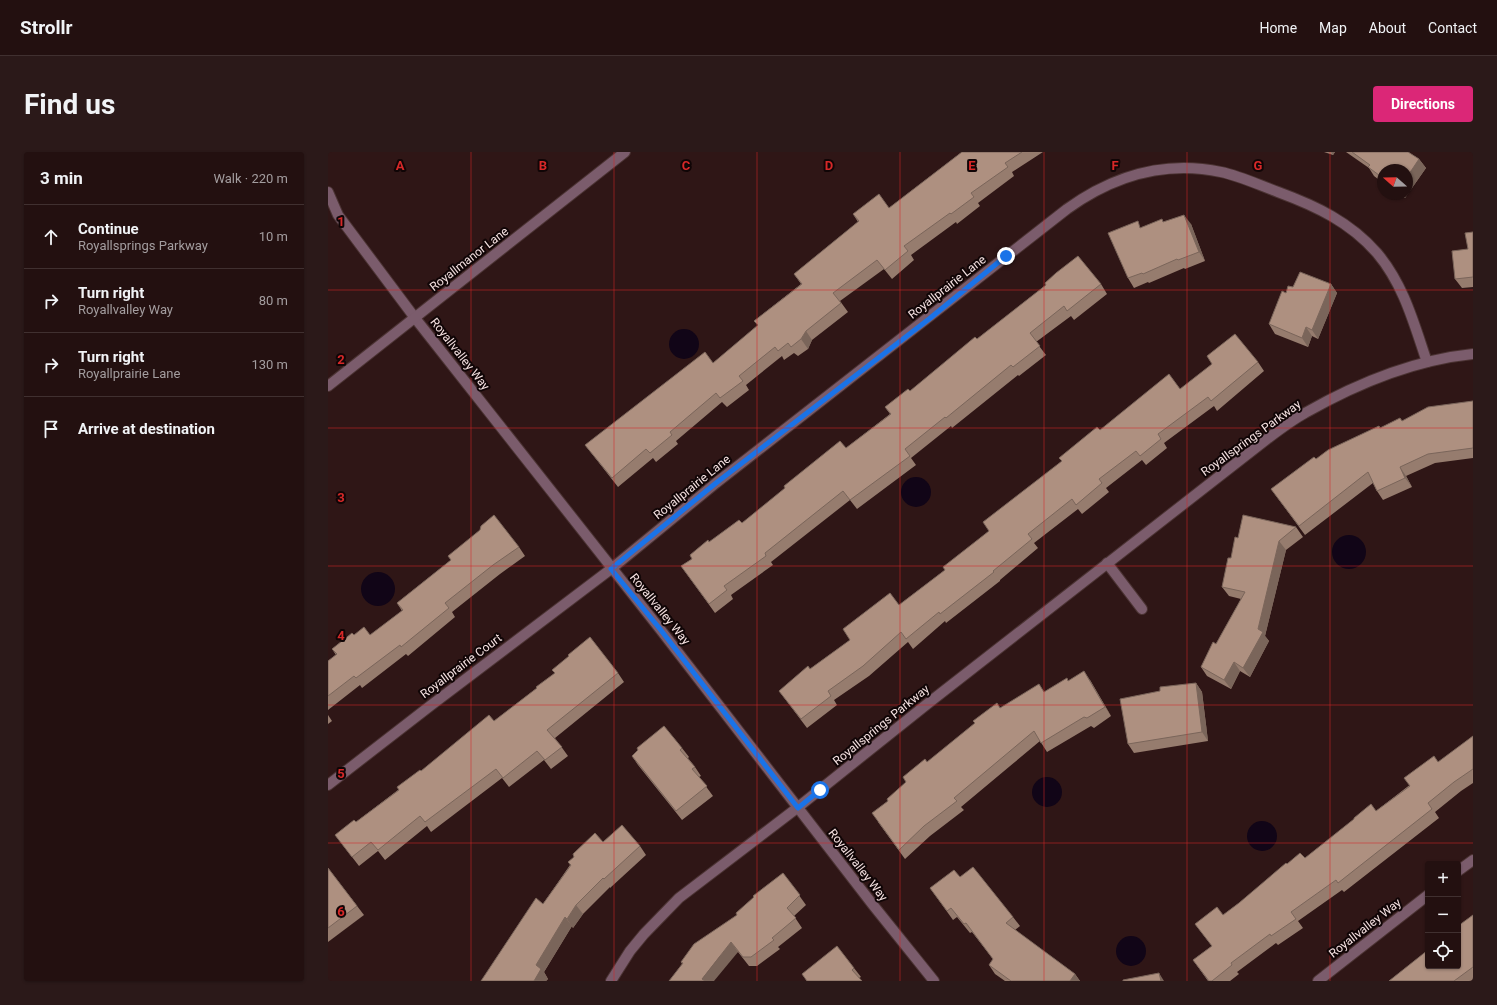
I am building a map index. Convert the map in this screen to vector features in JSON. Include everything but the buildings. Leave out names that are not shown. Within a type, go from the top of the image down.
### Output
[{"type":"street","name":"Royallmanor Lane","points":[[328,386],[625,152]]},
{"type":"street","name":"Royallprairie Lane","points":[[611,569],[716,483],[1067,209],[1082,198],[1114,181],[1148,171],[1168,168],[1189,168],[1222,172],[1299,199],[1317,207],[1346,224],[1377,253],[1396,281],[1405,298],[1427,362]]},
{"type":"street","name":"Royallvalley Way","points":[[328,192],[338,215],[415,318],[611,569],[660,629],[934,981]]},
{"type":"street","name":"Royallsprings Parkway","points":[[611,981],[630,951],[678,898],[798,808],[925,706],[1257,446],[1303,414],[1343,393],[1377,378],[1427,362],[1473,354]]},
{"type":"street","points":[[1107,563],[1142,609]]},
{"type":"street","name":"Royallprairie Court","points":[[328,785],[611,569]]},
{"type":"street","points":[[1461,869],[1473,860]]},
{"type":"street","name":"Royallvalley Way","points":[[1318,981],[1425,897]]},
{"type":"shaded area","points":[[684,329],[695,333],[699,344],[695,355],[684,359],[673,355],[669,344],[673,333]]},
{"type":"shaded area","points":[[916,477],[927,481],[931,492],[927,503],[916,507],[905,503],[901,492],[905,481]]},
{"type":"shaded area","points":[[1349,535],[1361,540],[1366,552],[1361,564],[1349,569],[1337,564],[1332,552],[1337,540]]},
{"type":"shaded area","points":[[375,572],[381,572],[385,573],[392,579],[395,589],[394,596],[388,603],[381,606],[375,606],[371,605],[364,599],[361,592],[361,586],[362,582],[368,575]]},
{"type":"shaded area","points":[[1047,777],[1057,782],[1062,792],[1057,802],[1047,807],[1037,802],[1032,792],[1037,782]]},
{"type":"shaded area","points":[[1262,821],[1268,822],[1276,830],[1276,842],[1268,850],[1262,851],[1256,850],[1248,842],[1247,836],[1248,830],[1256,822]]},
{"type":"shaded area","points":[[1131,936],[1142,940],[1146,951],[1142,962],[1131,966],[1120,962],[1116,951],[1120,940]]},
{"type":"route","points":[[820,790],[798,808],[660,629],[611,569],[716,483],[929,319],[1006,256]]}]
